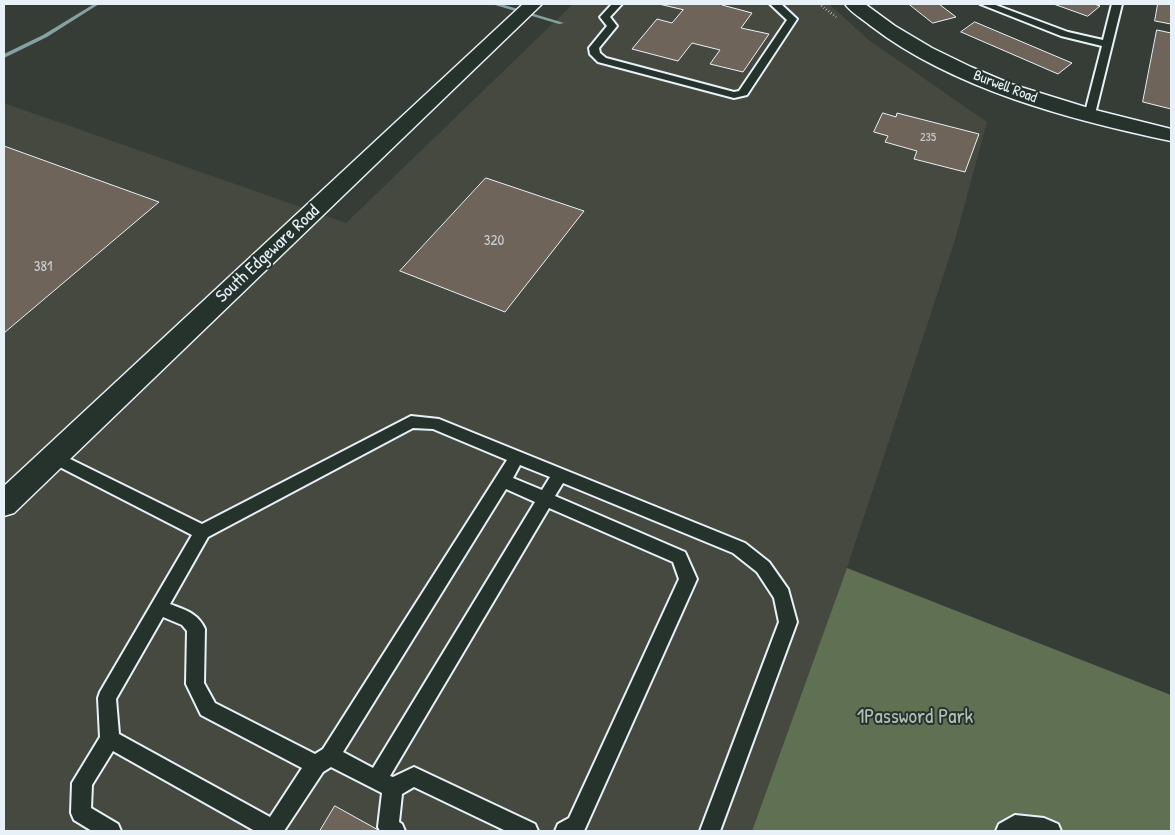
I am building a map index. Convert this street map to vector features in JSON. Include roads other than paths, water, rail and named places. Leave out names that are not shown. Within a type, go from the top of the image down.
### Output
[{"type":"main road","name":"South Edgeware Road","points":[[4,504],[533,4]]},
{"type":"main road","name":"Burwell Road","points":[[854,4],[899,37],[970,74],[1038,100],[1090,116],[1171,135]]},
{"type":"lane","points":[[617,4],[605,17],[612,26],[594,48],[595,54],[602,60],[734,95],[743,93],[792,19],[777,6]]},
{"type":"lane","points":[[777,6],[794,4]]},
{"type":"lane","points":[[985,4],[1065,34],[1108,44]]},
{"type":"lane","points":[[1090,116],[1117,4]]},
{"type":"lane","points":[[111,831],[81,813],[82,783],[110,739],[107,698],[202,532],[411,422],[434,423],[560,474],[739,548],[763,567],[782,595],[788,622],[710,831]]},
{"type":"lane","points":[[110,739],[273,831],[323,760],[518,457]]},
{"type":"lane","points":[[53,458],[202,532]]},
{"type":"lane","points":[[395,831],[388,828],[385,784],[560,474]]},
{"type":"lane","points":[[502,480],[679,557],[688,579],[576,825],[565,831]]},
{"type":"lane","points":[[160,607],[188,619],[196,629],[195,684],[208,709],[323,760],[385,784],[414,777],[528,831]]},
{"type":"lane","points":[[1006,831],[1014,825],[1044,828],[1051,831]]},
{"type":"waterway","points":[[4,56],[45,36],[97,4]]},
{"type":"waterway","points":[[497,4],[561,23]]},
{"type":"park label","name":"1Password Park","points":[[915,717]]}]
